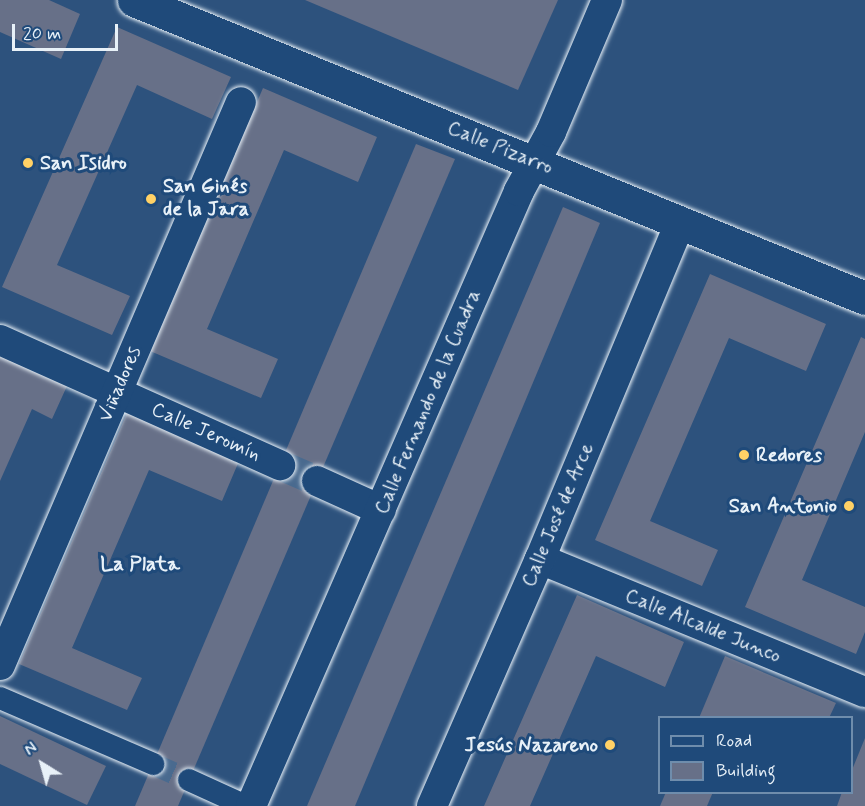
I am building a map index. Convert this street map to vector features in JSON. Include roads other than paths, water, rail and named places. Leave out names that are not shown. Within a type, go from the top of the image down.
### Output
[{"type":"street","name":"Calle Pizarro","points":[[134,0],[865,298]]},
{"type":"street","name":"Calle Fernando de la Cuadra","points":[[252,806],[534,162],[551,132],[607,0]]},
{"type":"street","name":"Viñadores","points":[[0,665],[241,102]]},
{"type":"street","name":"Calle José de Arce","points":[[432,806],[540,560],[680,222]]},
{"type":"street","name":"Calle Jeromín","points":[[0,340],[280,465]]},
{"type":"street","points":[[317,482],[381,510]]},
{"type":"street","name":"Calle Alcalde Junco","points":[[540,560],[865,692]]},
{"type":"street","points":[[0,698],[153,764]]},
{"type":"street","points":[[189,780],[246,806]]},
{"type":"tunnel","points":[[280,465],[317,481]]},
{"type":"tunnel","points":[[153,764],[189,780]]},
{"type":"place","name":"San Isidro","points":[[28,163]]},
{"type":"place","name":"San Ginés de la Jara","points":[[151,199]]},
{"type":"place","name":"Redores","points":[[744,455]]},
{"type":"place","name":"San Antonio","points":[[849,506]]},
{"type":"place","name":"Jesús Nazareno","points":[[610,745]]},
{"type":"district","name":"La Plata","points":[[140,564]]}]
